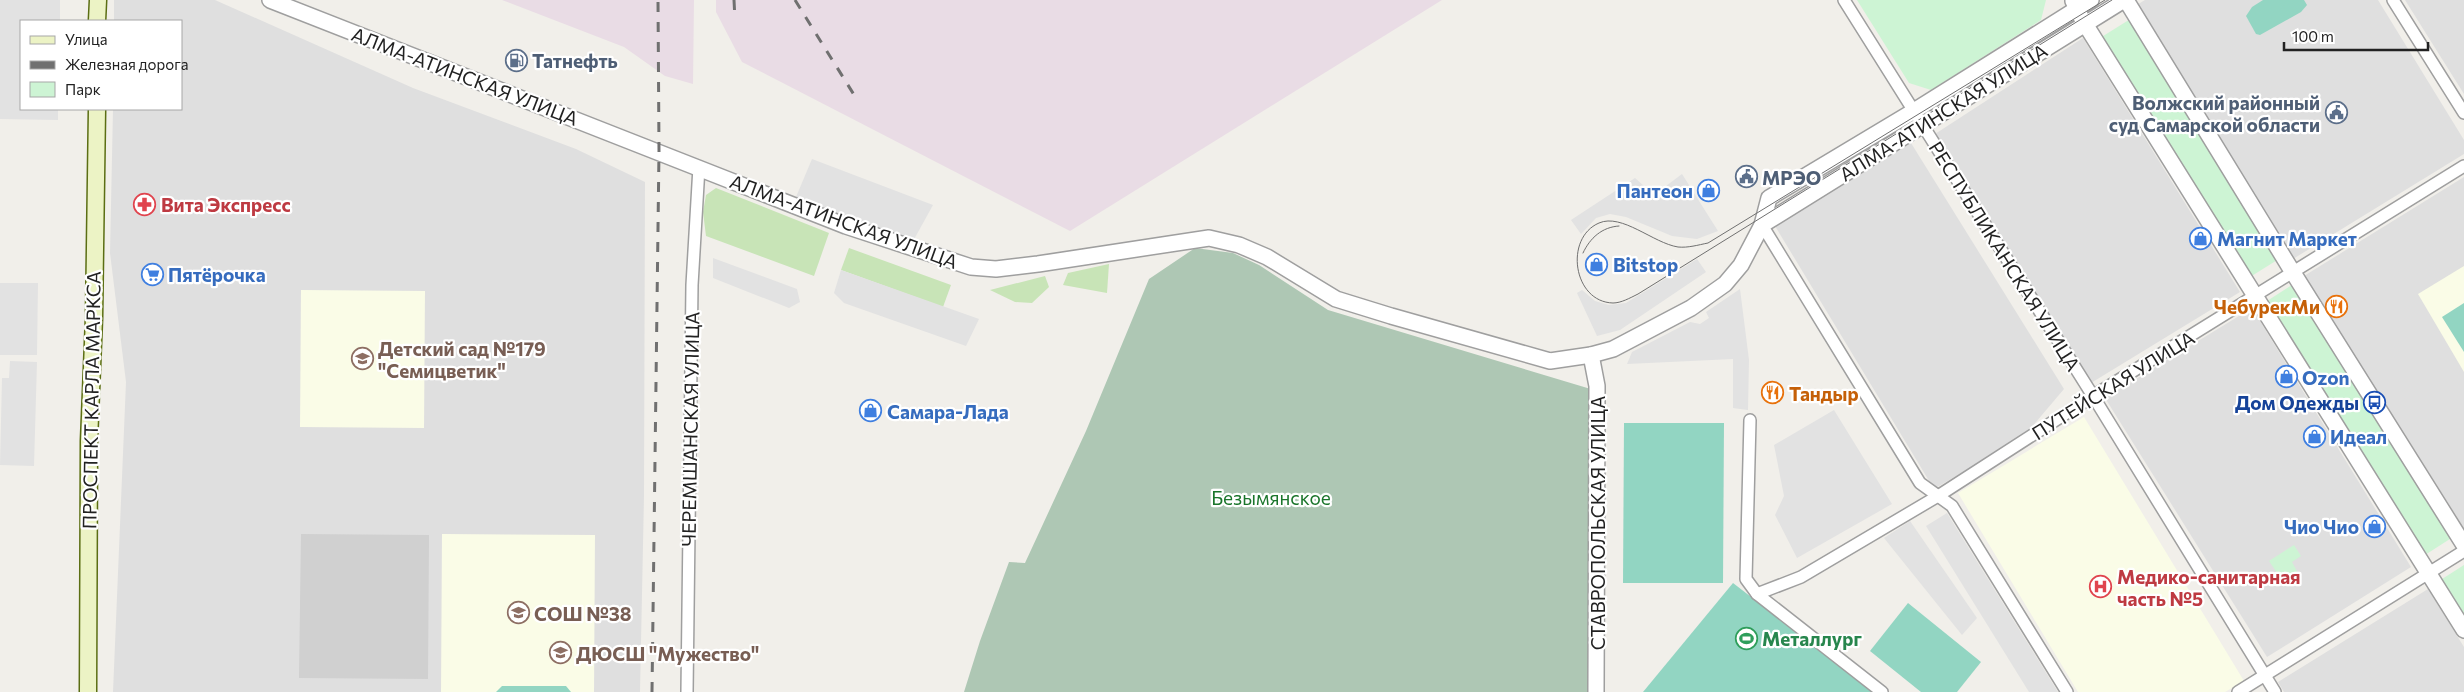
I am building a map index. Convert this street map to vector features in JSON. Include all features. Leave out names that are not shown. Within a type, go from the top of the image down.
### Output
[{"type":"main road","points":[[97,20],[98,0]]},
{"type":"main road","name":"ПРОСПЕКТ КАРЛА МАРКСА","points":[[88,692],[89,440],[97,110]]},
{"type":"street","name":"АЛМА-АТИНСКАЯ УЛИЦА","points":[[270,0],[846,226],[971,267],[996,269],[1038,264],[1209,238],[1238,245],[1267,257],[1336,299],[1550,360],[1591,355],[1613,349],[1674,317],[1725,284],[1741,265],[1762,225],[1769,198],[1914,111],[2075,4],[2091,0]]},
{"type":"street","name":"РЕСПУБЛИКАНСКАЯ УЛИЦА","points":[[1844,0],[2093,396],[2275,692]]},
{"type":"street","name":"АЛМА-АТИНСКАЯ УЛИЦА","points":[[1762,225],[2125,0]]},
{"type":"street","points":[[2125,0],[2464,545]]},
{"type":"street","points":[[2394,0],[2464,113]]},
{"type":"street","points":[[2075,4],[2085,25],[2464,630]]},
{"type":"street","name":"ПУТЕЙСКАЯ УЛИЦА","points":[[1757,594],[1802,578],[1938,496],[2292,271],[2464,166]]},
{"type":"street","name":"ЧЕРЕМШАНСКАЯ УЛИЦА","points":[[687,692],[692,285],[699,167]]},
{"type":"street","points":[[1762,225],[1920,483],[1952,506],[2067,692]]},
{"type":"street","name":"СТАВРОПОЛЬСКАЯ УЛИЦА","points":[[1591,355],[1597,386],[1596,692]]},
{"type":"street","points":[[1750,420],[1746,579],[1757,594],[1882,692]]},
{"type":"street","points":[[2238,692],[2464,551]]},
{"type":"shaded area","points":[[0,0],[60,0],[60,20],[20,20],[20,110],[58,110],[58,120],[0,119]]},
{"type":"shaded area","points":[[114,0],[215,0],[413,88],[576,149],[645,182],[644,496],[640,692],[113,692],[126,382],[110,253],[113,110],[182,110],[182,20],[114,20]]},
{"type":"shaded area","points":[[502,0],[694,0],[693,84],[665,76],[624,47]]},
{"type":"shaded area","points":[[716,0],[1442,0],[1070,231],[742,62],[716,12]]},
{"type":"shaded area","points":[[2145,0],[2378,0],[2464,140],[2464,154],[2293,259],[2135,6]]},
{"type":"shaded area","points":[[2405,0],[2464,0],[2464,94]]},
{"type":"shaded area","points":[[2083,38],[2240,292],[2091,383],[1935,134]]},
{"type":"shaded area","points":[[1911,143],[2064,389],[2025,435],[1934,489],[1775,226]]},
{"type":"shaded area","points":[[812,159],[933,205],[912,243],[796,197]]},
{"type":"shaded area","points":[[1682,174],[1718,231],[1697,239],[1672,236],[1626,217],[1610,214],[1596,218],[1581,234],[1571,220],[1635,178],[1654,195]]},
{"type":"shaded area","points":[[2464,177],[2464,528],[2304,276]]},
{"type":"shaded area","points":[[713,258],[797,289],[800,302],[789,308],[713,278]]},
{"type":"shaded area","points":[[1697,259],[1706,272],[1620,330],[1597,336],[1577,293],[1582,290],[1595,301],[1609,305],[1626,303]]},
{"type":"shaded area","points":[[2464,266],[2464,372],[2418,294]]},
{"type":"shaded area","points":[[841,270],[979,319],[966,346],[844,303],[834,293]]},
{"type":"shaded area","points":[[0,283],[38,283],[37,355],[0,355]]},
{"type":"shaded area","points":[[1740,289],[1749,360],[1748,410],[1733,408],[1733,359],[1627,364],[1632,352],[1690,322],[1700,324],[1709,318],[1706,312]]},
{"type":"shaded area","name":"Детский сад №179 \"Семицветик\"","points":[[301,290],[425,291],[424,428],[300,427]]},
{"type":"shaded area","points":[[2252,308],[2411,567],[2267,657],[2105,398]]},
{"type":"shaded area","points":[[10,361],[37,362],[34,466],[0,465],[2,378],[9,378]]},
{"type":"shaded area","points":[[1834,410],[1892,504],[1797,558],[1775,515],[1784,496],[1774,445]]},
{"type":"shaded area","name":"Медико-санитарная часть №5","points":[[2084,417],[2244,681],[2225,692],[2078,692],[1958,493]]},
{"type":"shaded area","points":[[1947,513],[2058,692],[2029,692],[1926,526]]},
{"type":"shaded area","points":[[1910,521],[1977,618],[1962,635],[1884,538]]},
{"type":"shaded area","points":[[301,534],[429,535],[428,679],[299,678]]},
{"type":"shaded area","name":"СОШ №38","points":[[442,534],[595,535],[594,692],[441,692]]},
{"type":"shaded area","points":[[2428,589],[2464,647],[2464,692],[2284,692],[2278,682]]},
{"type":"green space","points":[[1857,0],[2046,0],[2041,20],[1931,90],[1909,83]]},
{"type":"green space","points":[[2263,0],[2304,0],[2307,5],[2301,12],[2260,35],[2256,34],[2246,16],[2252,7]]},
{"type":"green space","points":[[2132,18],[2282,257],[2250,277],[2100,38]]},
{"type":"green space","points":[[716,188],[829,233],[814,276],[706,236],[703,212],[706,195]]},
{"type":"green space","points":[[849,248],[951,285],[943,307],[841,270]]},
{"type":"green space","name":"Безымянское","points":[[1195,248],[1233,253],[1259,265],[1328,310],[1594,390],[1590,692],[964,692],[980,641],[1009,562],[1025,563],[1086,431],[1149,279]]},
{"type":"green space","points":[[1109,264],[1107,293],[1063,285],[1068,273]]},
{"type":"green space","points":[[1045,276],[1049,287],[1032,303],[1015,302],[990,290]]},
{"type":"green space","points":[[2295,283],[2453,537],[2425,555],[2267,301]]},
{"type":"green space","points":[[2464,303],[2464,352],[2442,317]]},
{"type":"green space","points":[[1624,423],[1724,423],[1723,583],[1623,583]]},
{"type":"green space","points":[[2294,545],[2301,556],[2292,562],[2298,573],[2283,582],[2269,561]]},
{"type":"green space","points":[[2464,565],[2464,620],[2439,581]]},
{"type":"green space","name":"Металлург","points":[[1733,583],[1874,692],[1643,692]]},
{"type":"green space","points":[[1908,603],[1981,662],[1957,692],[1921,692],[1870,651]]},
{"type":"green space","points":[[502,686],[566,686],[571,692],[496,692]]},
{"type":"tram line","points":[[2105,0],[1708,243],[1678,247],[1658,240],[1628,225],[1608,221],[1599,223],[1588,231],[1581,242],[1578,268],[1582,281],[1589,292],[1599,300],[1613,303],[1638,294],[2112,0]]},
{"type":"tram line","points":[[1583,253],[1597,234],[1619,226]]},
{"type":"railway","points":[[652,692],[659,151],[658,0]]},
{"type":"railway","points":[[734,0],[735,20]]},
{"type":"railway","points":[[795,0],[856,98]]},
{"type":"place","name":"Татнефть","points":[[516,60]]},
{"type":"place","name":"Волжский районный суд Самарской области","points":[[2336,113]]},
{"type":"place","name":"МРЭО","points":[[1746,177]]},
{"type":"place","name":"Пантеон","points":[[1709,190]]},
{"type":"place","name":"Вита Экспресс","points":[[145,204]]},
{"type":"place","name":"Магнит Маркет","points":[[2201,238]]},
{"type":"place","name":"Bitstop","points":[[1597,264]]},
{"type":"place","name":"Пятёрочка","points":[[152,274]]},
{"type":"place","name":"ЧебурекМи","points":[[2336,306]]},
{"type":"place","name":"Детский сад №179 \"Семицветик\"","points":[[362,359]]},
{"type":"place","name":"Ozon","points":[[2286,377]]},
{"type":"place","name":"Тандыр","points":[[1773,393]]},
{"type":"place","name":"Дом Одежды","points":[[2375,402]]},
{"type":"place","name":"Самара-Лада","points":[[871,411]]},
{"type":"place","name":"Идеал","points":[[2314,436]]},
{"type":"place","name":"Чио Чио","points":[[2375,526]]},
{"type":"place","name":"Медико-санитарная часть №5","points":[[2101,587]]},
{"type":"place","name":"СОШ №38","points":[[518,613]]},
{"type":"place","name":"Металлург","points":[[1746,638]]},
{"type":"place","name":"ДЮСШ \"Мужество\"","points":[[560,653]]}]
